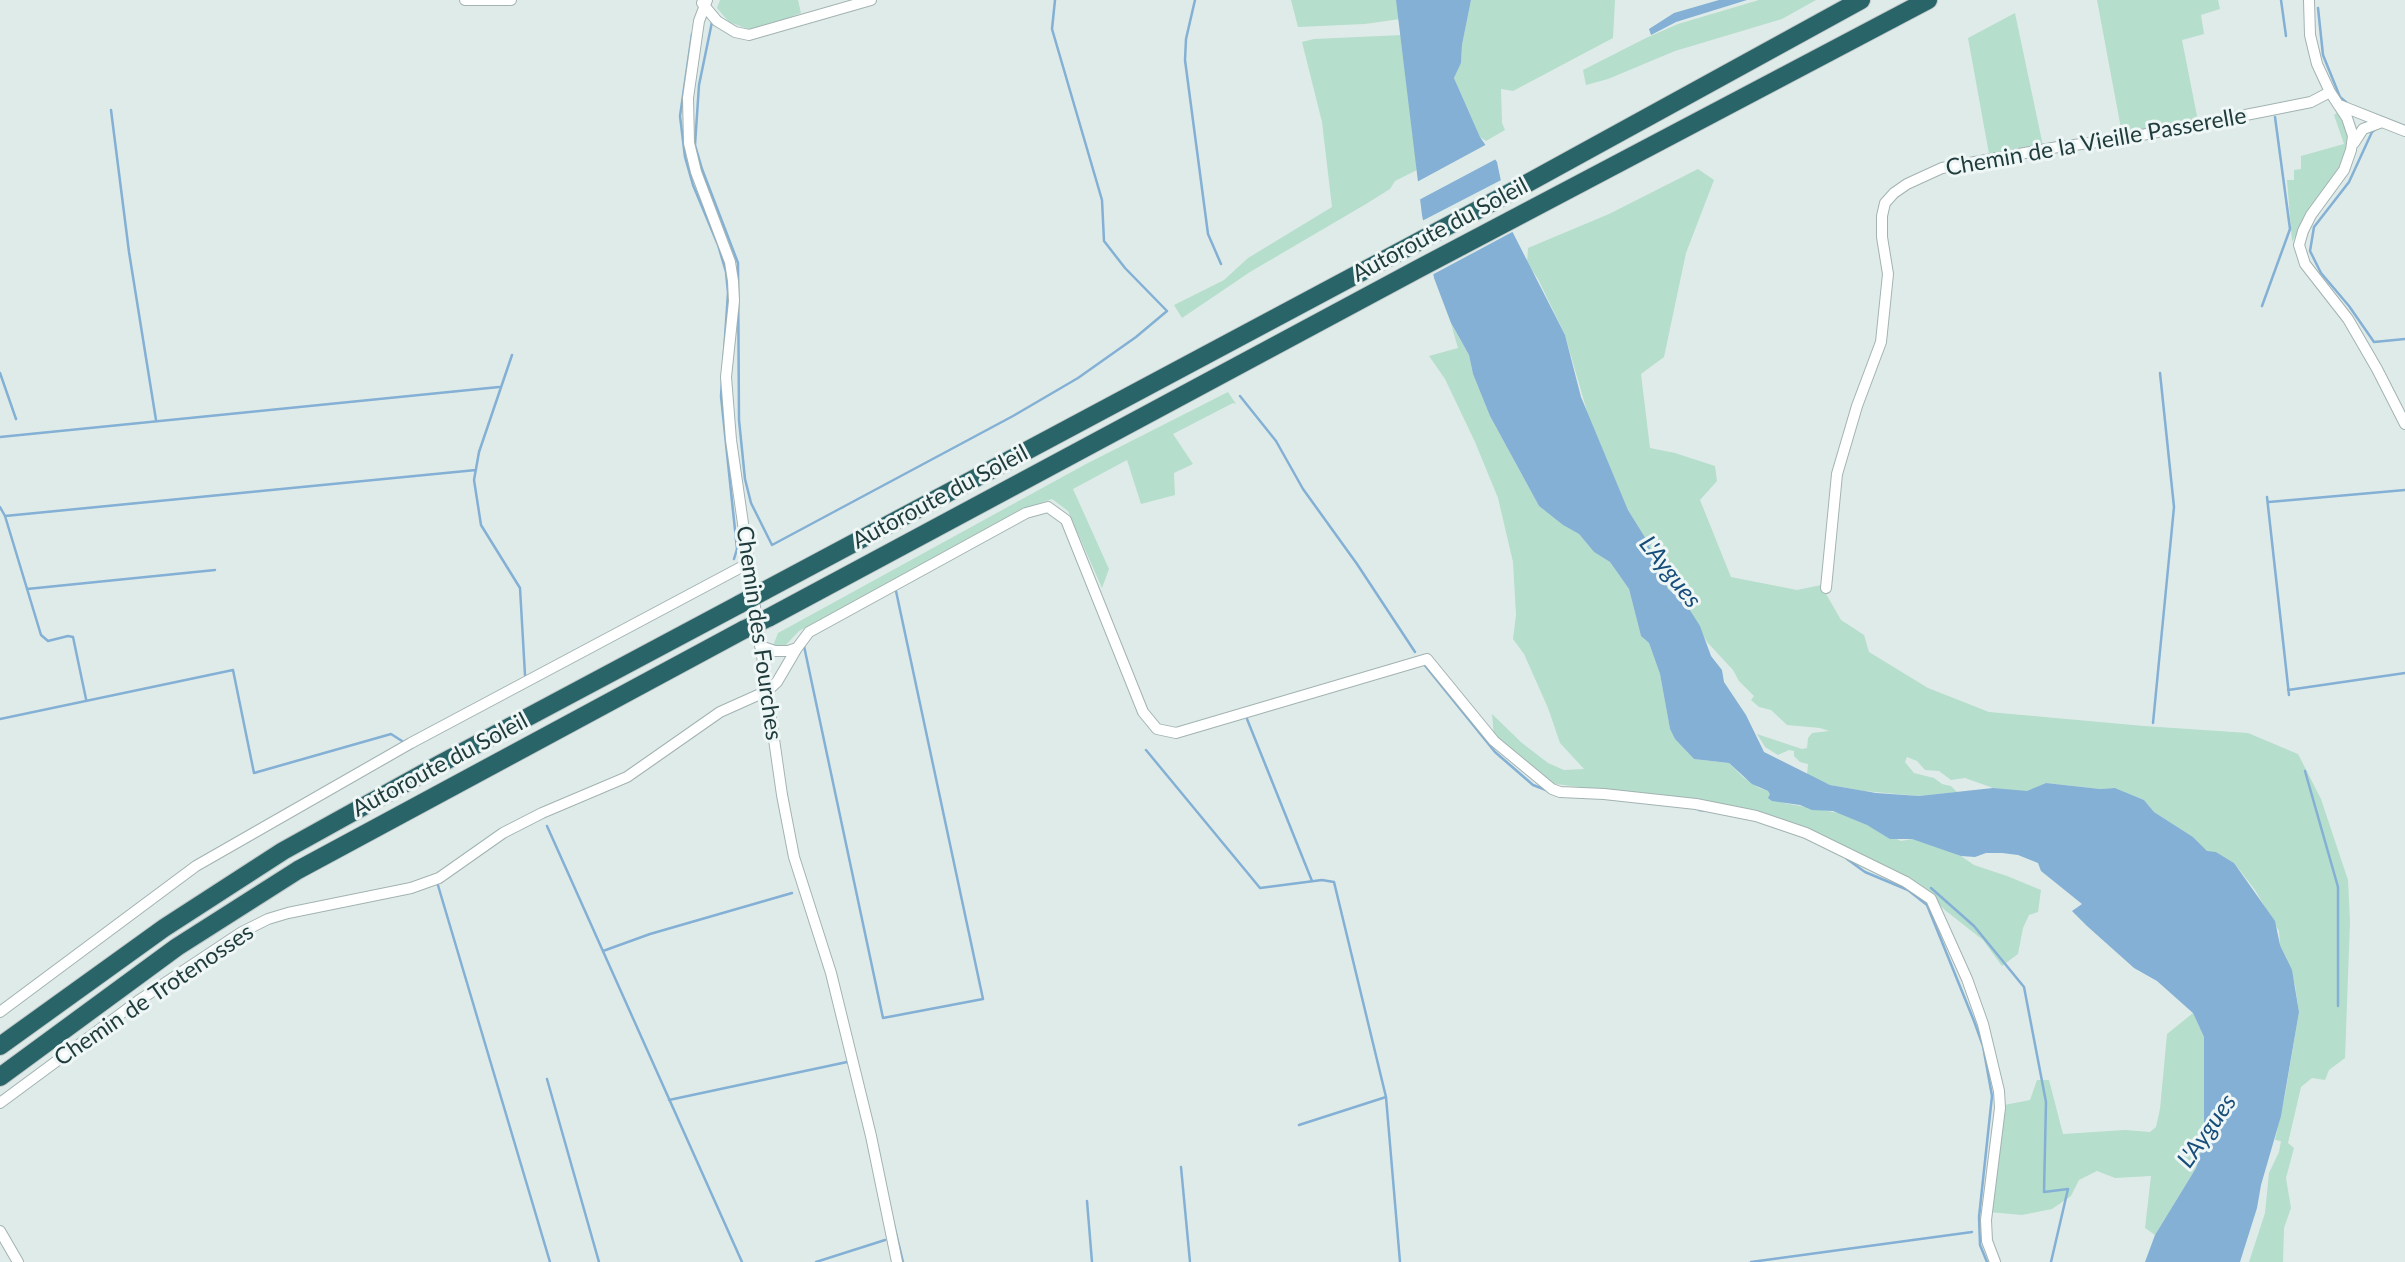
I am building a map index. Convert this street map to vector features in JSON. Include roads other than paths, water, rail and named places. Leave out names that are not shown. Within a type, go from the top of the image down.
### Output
[{"type":"highway","name":"Autoroute du Soleil","points":[[0,1046],[164,928],[283,851],[438,765],[1515,190],[1861,0]]},
{"type":"highway","name":"Autoroute du Soleil","points":[[0,1077],[177,947],[298,870],[1419,269],[1928,0]]},
{"type":"street","points":[[465,0],[511,0]]},
{"type":"street","points":[[704,2],[717,21],[735,32],[749,35],[871,0]]},
{"type":"street","points":[[2309,0],[2310,35],[2317,64],[2330,92],[2350,124],[2353,136],[2351,150]]},
{"type":"street","name":"Chemin des Fourches","points":[[704,2],[688,98],[689,143],[696,172],[730,262],[733,281],[734,301],[726,377],[731,440],[760,646],[791,844],[831,973],[872,1136],[897,1262]]},
{"type":"street","name":"Chemin de la Vieille Passerelle","points":[[1826,588],[1837,474],[1857,406],[1881,342],[1888,274],[1882,237],[1882,216],[1885,203],[1894,193],[1916,179],[1942,168],[2058,147],[2121,139],[2261,112],[2311,102],[2330,92]]},
{"type":"street","points":[[2339,105],[2366,121]]},
{"type":"street","points":[[2350,124],[2353,119],[2383,122],[2405,131]]},
{"type":"street","points":[[2366,121],[2344,170],[2302,231],[2299,245],[2305,264],[2348,319],[2405,424]]},
{"type":"street","points":[[767,691],[777,682],[809,632],[1026,513],[1048,507],[1066,520],[1143,712],[1157,729],[1176,733],[1427,659],[1494,741],[1552,789],[1560,792],[1696,804],[1756,816],[1806,833],[1906,882],[1931,899],[1967,979],[1992,1055],[1999,1091],[2000,1108],[1986,1220],[1987,1241],[1995,1262]]},
{"type":"street","points":[[0,1012],[196,866],[411,743],[750,568]]},
{"type":"street","points":[[760,646],[775,651],[797,648]]},
{"type":"street","name":"Chemin de Trotenosses","points":[[0,1103],[138,1001],[242,932],[288,913],[411,888],[439,878],[503,833],[542,813],[627,777],[720,712],[767,691]]},
{"type":"street","points":[[0,1231],[18,1262]]},
{"type":"water","name":"L'Aygues","points":[[1396,0],[1471,0],[1461,63],[1454,78],[1480,137],[1497,162],[1511,229],[1565,335],[1581,397],[1628,510],[1646,539],[1668,589],[1686,604],[1700,626],[1711,656],[1722,670],[1724,682],[1746,715],[1764,752],[1830,785],[1876,793],[1919,796],[1993,788],[2027,791],[2046,783],[2115,788],[2144,800],[2154,812],[2193,837],[2207,851],[2216,852],[2234,863],[2275,921],[2280,945],[2292,970],[2299,1012],[2281,1116],[2240,1262],[2145,1262],[2155,1235],[2196,1168],[2204,1141],[2204,1037],[2193,1013],[2157,981],[2134,968],[2087,926],[2072,911],[2082,904],[2041,871],[2038,863],[2018,855],[2002,853],[1961,856],[1912,839],[1890,839],[1867,825],[1833,811],[1812,810],[1800,805],[1772,801],[1768,798],[1768,791],[1752,784],[1729,763],[1694,759],[1675,739],[1670,729],[1660,674],[1649,643],[1641,636],[1629,589],[1610,562],[1594,552],[1579,534],[1539,506],[1490,416],[1473,374],[1469,355],[1451,323],[1434,278],[1422,215]]},
{"type":"water","points":[[1719,0],[1747,0],[1676,22],[1651,35],[1649,29],[1674,13]]},
{"type":"waterway","points":[[712,22],[699,85],[695,145],[738,263],[739,420],[745,479],[751,503],[772,545],[1013,416],[1078,378],[1136,337],[1167,311],[1125,268],[1104,241],[1102,200],[1052,29],[1055,0]]},
{"type":"waterway","points":[[1195,0],[1186,39],[1185,60],[1208,234],[1221,264]]},
{"type":"waterway","points":[[2281,0],[2286,36]]},
{"type":"waterway","points":[[2318,8],[2323,55],[2340,97],[2347,103]]},
{"type":"waterway","points":[[692,34],[680,116],[685,157],[693,185],[726,272],[728,293],[721,396],[737,549],[734,559]]},
{"type":"waterway","points":[[111,110],[129,252],[156,420]]},
{"type":"waterway","points":[[2262,306],[2290,229],[2275,117]]},
{"type":"waterway","points":[[2376,129],[2372,132],[2349,182],[2314,227],[2310,251],[2321,273],[2349,306],[2374,342],[2405,339]]},
{"type":"waterway","points":[[512,355],[479,452],[474,480],[481,525],[520,588],[525,675]]},
{"type":"waterway","points":[[0,373],[16,419]]},
{"type":"waterway","points":[[2153,723],[2174,507],[2160,373]]},
{"type":"waterway","points":[[0,437],[499,387]]},
{"type":"waterway","points":[[1240,396],[1276,441],[1303,489],[1415,652]]},
{"type":"waterway","points":[[5,516],[476,470]]},
{"type":"waterway","points":[[2269,502],[2405,490]]},
{"type":"waterway","points":[[2267,497],[2289,695]]},
{"type":"waterway","points":[[0,507],[41,635],[48,641],[73,637],[86,699]]},
{"type":"waterway","points":[[27,589],[215,570]]},
{"type":"waterway","points":[[804,646],[883,1018],[983,999],[896,591]]},
{"type":"waterway","points":[[1423,663],[1495,752],[1533,785],[1546,790]]},
{"type":"waterway","points":[[0,719],[233,670],[254,773],[391,734],[402,741]]},
{"type":"waterway","points":[[2288,690],[2405,673]]},
{"type":"waterway","points":[[1247,719],[1312,881]]},
{"type":"waterway","points":[[1146,750],[1260,888],[1322,880],[1334,882],[1386,1097],[1400,1262]]},
{"type":"waterway","points":[[2305,771],[2338,887],[2338,1006]]},
{"type":"waterway","points":[[1699,810],[1710,811]]},
{"type":"waterway","points":[[547,826],[742,1262]]},
{"type":"waterway","points":[[1847,859],[1865,872],[1908,890],[1927,905],[1983,1046],[1992,1096],[1979,1217],[1980,1245],[1987,1262]]},
{"type":"waterway","points":[[437,882],[550,1262]]},
{"type":"waterway","points":[[1931,888],[1974,926],[2024,987],[2046,1102],[2044,1192],[2068,1189],[2051,1262]]},
{"type":"waterway","points":[[603,951],[650,934],[792,893]]},
{"type":"waterway","points":[[669,1100],[847,1062]]},
{"type":"waterway","points":[[547,1079],[599,1262]]},
{"type":"waterway","points":[[1299,1125],[1386,1097]]},
{"type":"waterway","points":[[1181,1167],[1190,1262]]},
{"type":"waterway","points":[[1087,1201],[1092,1262]]},
{"type":"waterway","points":[[893,1221],[903,1262]]},
{"type":"waterway","points":[[1751,1262],[1972,1232]]},
{"type":"waterway","points":[[816,1262],[885,1240]]}]
